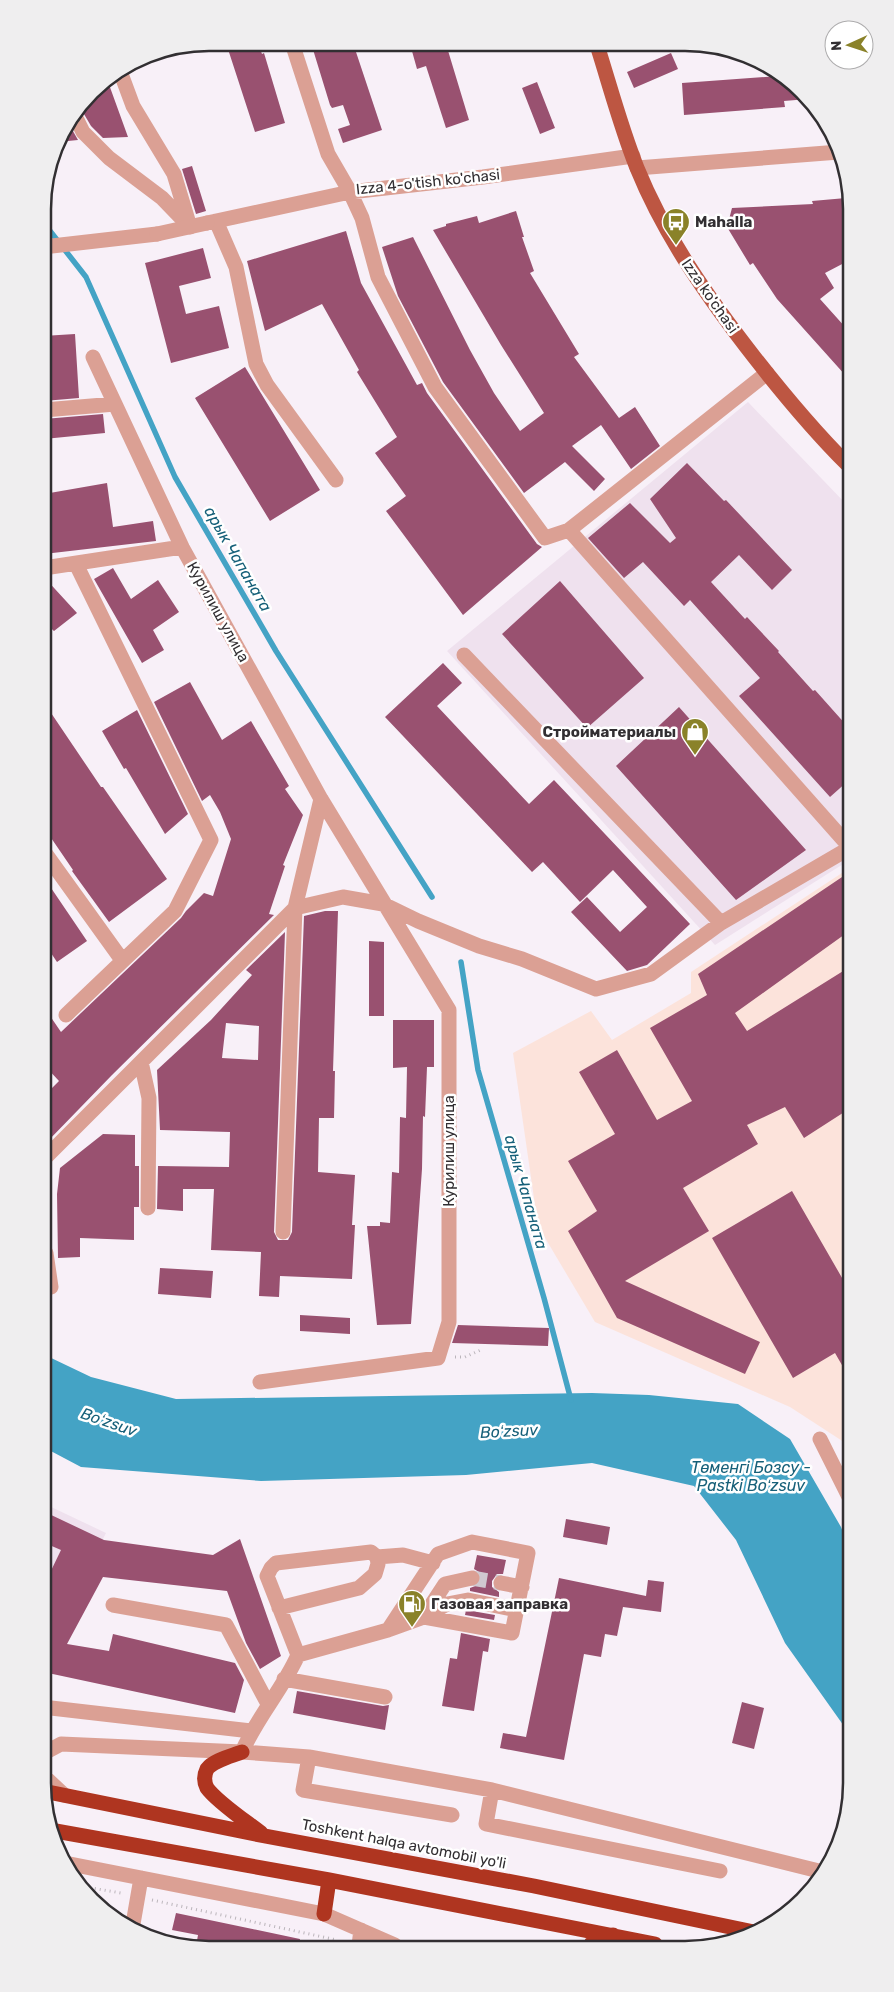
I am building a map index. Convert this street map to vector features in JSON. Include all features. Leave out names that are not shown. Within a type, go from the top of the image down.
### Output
[{"type":"highway","points":[[242,1752],[215,1763],[208,1768],[204,1776],[206,1784],[217,1798],[265,1836]]},
{"type":"highway","name":"Toshkent halqa avtomobil yo'li","points":[[52,1793],[265,1836],[534,1886],[741,1929]]},
{"type":"highway","points":[[60,1832],[330,1880],[641,1941]]},
{"type":"highway","points":[[324,1914],[330,1880]]},
{"type":"highway","points":[[598,1941],[613,1935]]},
{"type":"main road","name":"Izza ko'chasi","points":[[599,51],[635,162],[676,246],[717,310],[767,373],[843,457]]},
{"type":"street","name":"Izza 4-o'tish ko'chasi","points":[[295,52],[328,154],[350,192],[635,162],[832,152]]},
{"type":"street","points":[[122,78],[133,106],[174,174],[190,227]]},
{"type":"street","points":[[78,122],[83,132],[103,151],[162,198],[190,227]]},
{"type":"street","points":[[52,243],[84,243],[157,234],[350,192],[362,218],[378,277],[435,387],[546,538],[569,530],[767,373]]},
{"type":"street","points":[[211,222],[236,267],[256,364],[267,385],[336,480]]},
{"type":"street","points":[[93,357],[182,547]]},
{"type":"street","points":[[52,409],[115,404]]},
{"type":"street","points":[[569,530],[843,841]]},
{"type":"street","name":"Курилиш улица","points":[[52,567],[182,547],[321,799],[449,1010],[449,1322],[438,1358],[260,1382]]},
{"type":"street","points":[[66,1015],[175,911],[212,840],[76,564]]},
{"type":"street","points":[[464,654],[721,923]]},
{"type":"street","points":[[283,1232],[295,908],[321,799]]},
{"type":"street","points":[[51,1152],[295,908],[343,897],[383,904],[478,946],[522,959],[596,989],[651,974],[721,923],[843,850]]},
{"type":"street","points":[[52,861],[122,960]]},
{"type":"street","points":[[141,1062],[148,1098],[148,1208]]},
{"type":"street","points":[[820,1439],[842,1483]]},
{"type":"street","points":[[388,1630],[438,1554],[472,1542],[528,1553],[512,1633],[424,1618]]},
{"type":"street","points":[[242,1752],[251,1731],[291,1670],[298,1654],[268,1576],[271,1568],[276,1563],[371,1552],[378,1557],[403,1555],[432,1563]]},
{"type":"street","points":[[279,1608],[359,1588],[375,1574],[378,1557]]},
{"type":"street","points":[[424,1618],[445,1584],[472,1578]]},
{"type":"street","points":[[501,1583],[522,1587]]},
{"type":"street","points":[[298,1654],[388,1630],[424,1618],[447,1604],[468,1600],[517,1610]]},
{"type":"street","points":[[114,1605],[226,1625],[268,1704]]},
{"type":"street","points":[[284,1680],[385,1697]]},
{"type":"street","points":[[51,1708],[251,1731]]},
{"type":"street","points":[[51,1749],[61,1744],[309,1757],[492,1790],[816,1870]]},
{"type":"street","points":[[309,1757],[303,1790],[452,1815]]},
{"type":"street","points":[[51,1783],[64,1795]]},
{"type":"street","points":[[492,1790],[486,1824],[720,1871]]},
{"type":"street","points":[[74,1865],[324,1914],[361,1930],[378,1941]]},
{"type":"street","points":[[133,1920],[142,1878]]},
{"type":"street","points":[[360,1941],[361,1930]]},
{"type":"path","points":[[465,1357],[483,1350]]},
{"type":"path","points":[[93,1888],[138,1896],[342,1941]]},
{"type":"shaded area","name":"Стройматериалы","points":[[748,402],[843,501],[843,864],[715,945],[447,651]]},
{"type":"shaded area","points":[[843,873],[842,1441],[790,1407],[595,1322],[538,1226],[513,1053],[591,1011],[612,1040],[691,993],[691,972]]},
{"type":"shaded area","points":[[51,1507],[106,1533],[51,1642]]},
{"type":"water","name":"Төменгі Бозсу - Pastki Boʻzsuv","points":[[51,1358],[91,1377],[176,1399],[592,1393],[649,1395],[738,1404],[790,1439],[842,1530],[842,1723],[785,1643],[736,1540],[694,1486],[592,1463],[466,1475],[261,1481],[81,1467],[51,1451]]},
{"type":"building","points":[[448,51],[469,120],[446,128],[426,66],[417,69],[412,52]]},
{"type":"building","points":[[229,52],[264,53],[285,123],[255,132]]},
{"type":"building","points":[[314,52],[356,52],[382,130],[343,143],[338,129],[350,125],[343,105],[332,108]]},
{"type":"building","points":[[671,53],[678,69],[634,88],[627,72]]},
{"type":"building","points":[[770,77],[798,100],[784,101],[785,107],[684,115],[682,83]]},
{"type":"building","points":[[537,82],[555,128],[540,134],[522,88]]},
{"type":"building","points":[[110,87],[128,137],[103,138],[91,126],[84,114]]},
{"type":"building","points":[[73,131],[78,140],[67,141]]},
{"type":"building","points":[[192,166],[206,211],[196,214],[182,169]]},
{"type":"building","points":[[842,198],[843,264],[825,273],[834,288],[820,299],[843,325],[843,373],[777,299],[753,263],[750,265],[727,227],[732,208],[813,204],[812,201]]},
{"type":"building","points":[[516,211],[524,237],[522,237],[534,271],[530,273],[579,354],[574,357],[619,418],[635,407],[660,446],[631,469],[601,425],[572,446],[605,479],[594,491],[565,462],[524,493],[443,382],[398,296],[382,247],[413,237],[470,350],[494,393],[520,431],[544,413],[433,230],[446,226],[446,224],[477,216],[479,223]]},
{"type":"building","points":[[346,231],[361,283],[417,385],[422,383],[427,393],[537,544],[542,547],[463,615],[386,511],[406,496],[375,453],[397,437],[357,372],[359,370],[322,304],[265,331],[247,261]]},
{"type":"building","points":[[203,248],[211,278],[179,286],[186,314],[219,306],[229,348],[171,363],[145,263]]},
{"type":"building","points":[[75,334],[79,398],[52,400],[52,335]]},
{"type":"building","points":[[245,367],[320,490],[270,521],[195,398]]},
{"type":"building","points":[[103,414],[105,433],[52,438],[52,418]]},
{"type":"building","points":[[687,463],[724,501],[726,500],[792,570],[772,590],[739,555],[711,582],[745,619],[747,617],[813,691],[815,690],[843,721],[843,786],[830,797],[739,696],[760,678],[690,600],[684,606],[643,562],[624,578],[588,538],[630,503],[670,543],[676,538],[650,499]]},
{"type":"building","points":[[107,483],[113,527],[153,521],[156,541],[52,553],[52,493]]},
{"type":"building","points":[[113,568],[131,599],[158,580],[179,612],[153,630],[164,650],[142,663],[94,579]]},
{"type":"building","points":[[560,581],[644,678],[587,728],[502,634]]},
{"type":"building","points":[[52,585],[77,613],[54,631],[52,629]]},
{"type":"building","points":[[443,663],[462,683],[437,706],[529,804],[554,780],[690,924],[647,965],[627,971],[571,912],[587,897],[620,932],[647,907],[613,870],[580,902],[543,862],[532,872],[385,717]]},
{"type":"building","points":[[190,682],[222,740],[251,721],[289,786],[285,789],[303,815],[283,865],[285,866],[269,914],[274,915],[51,1137],[51,1089],[59,1081],[51,1073],[51,1018],[61,1032],[181,918],[204,893],[213,896],[231,839],[220,812],[210,795],[202,801],[154,702]]},
{"type":"building","points":[[679,707],[806,850],[736,900],[616,766]]},
{"type":"building","points":[[137,710],[188,814],[165,834],[102,731]]},
{"type":"building","points":[[52,714],[167,879],[109,922],[52,839]]},
{"type":"building","points":[[843,877],[843,936],[735,1013],[747,1031],[843,971],[842,1113],[804,1138],[785,1107],[747,1125],[758,1144],[683,1188],[709,1231],[625,1281],[760,1342],[745,1374],[617,1318],[568,1231],[597,1211],[568,1161],[615,1134],[579,1072],[617,1050],[657,1120],[692,1101],[650,1028],[707,995],[698,974]]},
{"type":"building","points":[[52,889],[87,941],[57,962],[52,954]]},
{"type":"building","points":[[325,911],[338,911],[333,1071],[335,1071],[334,1118],[319,1118],[318,1172],[355,1175],[352,1225],[355,1225],[352,1279],[280,1276],[279,1297],[259,1296],[261,1252],[211,1250],[214,1189],[183,1189],[183,1211],[157,1209],[158,1166],[229,1167],[230,1132],[160,1130],[157,1070],[211,1020],[252,975],[246,970],[285,932],[274,1232],[278,1240],[288,1240],[292,1232],[304,916]],"holes":[[[226,1023],[259,1026],[258,1060],[222,1058]]]},
{"type":"building","points":[[369,941],[384,942],[384,1016],[369,1016]]},
{"type":"building","points":[[393,1020],[434,1020],[434,1067],[427,1067],[411,1324],[377,1325],[367,1226],[380,1226],[380,1222],[390,1223],[392,1172],[399,1173],[400,1117],[406,1118],[407,1067],[393,1068]]},
{"type":"building","points":[[103,1134],[135,1135],[135,1166],[139,1166],[139,1207],[134,1207],[134,1240],[80,1238],[80,1257],[58,1258],[57,1194],[60,1168]]},
{"type":"building","points":[[792,1191],[842,1278],[842,1366],[835,1353],[793,1378],[712,1238]]},
{"type":"building","points":[[160,1268],[213,1271],[211,1298],[158,1294]]},
{"type":"building","points":[[300,1315],[350,1318],[350,1334],[300,1331]]},
{"type":"building","points":[[458,1325],[549,1328],[548,1346],[452,1343]]},
{"type":"building","points":[[51,1515],[104,1540],[213,1555],[240,1539],[281,1656],[260,1669],[246,1643],[227,1591],[103,1577],[67,1644],[109,1651],[113,1634],[235,1663],[244,1680],[235,1713],[51,1674],[51,1570],[61,1550],[51,1546]]},
{"type":"building","points":[[566,1519],[610,1527],[607,1545],[563,1537]]},
{"type":"building","points":[[477,1555],[506,1560],[503,1574],[497,1574],[492,1581],[492,1587],[499,1592],[499,1597],[470,1591],[470,1588],[478,1585],[481,1580],[479,1572],[474,1569]]},
{"type":"building","points":[[559,1578],[646,1596],[648,1580],[664,1582],[661,1612],[623,1607],[617,1636],[605,1634],[601,1657],[584,1654],[564,1760],[500,1748],[503,1733],[526,1737]]},
{"type":"building","points":[[466,1610],[495,1615],[494,1620],[465,1615]]},
{"type":"building","points":[[461,1633],[490,1639],[488,1652],[483,1651],[474,1711],[442,1706],[450,1658],[457,1659]]},
{"type":"building","points":[[297,1691],[383,1706],[389,1705],[385,1730],[293,1713]]},
{"type":"building","points":[[742,1702],[764,1708],[754,1749],[732,1743]]},
{"type":"building","points":[[176,1913],[300,1939],[300,1941],[210,1941],[197,1940],[198,1935],[172,1930]]},
{"type":"waterway","name":"арык Чапаната","points":[[52,233],[86,277],[175,477],[276,651],[432,897]]},
{"type":"waterway","name":"арык Чапаната","points":[[461,962],[478,1070],[544,1298],[571,1400]]},
{"type":"tunnel","points":[[472,1578],[501,1583]]},
{"type":"place","name":"Mahalla","points":[[676,246]]},
{"type":"place","name":"Стройматериалы","points":[[695,756]]},
{"type":"place","name":"Газовая заправка","points":[[412,1628]]},
{"type":"water label","name":"Boʻzsuv","points":[[109,1422]]},
{"type":"water label","name":"Boʻzsuv","points":[[509,1431]]}]
